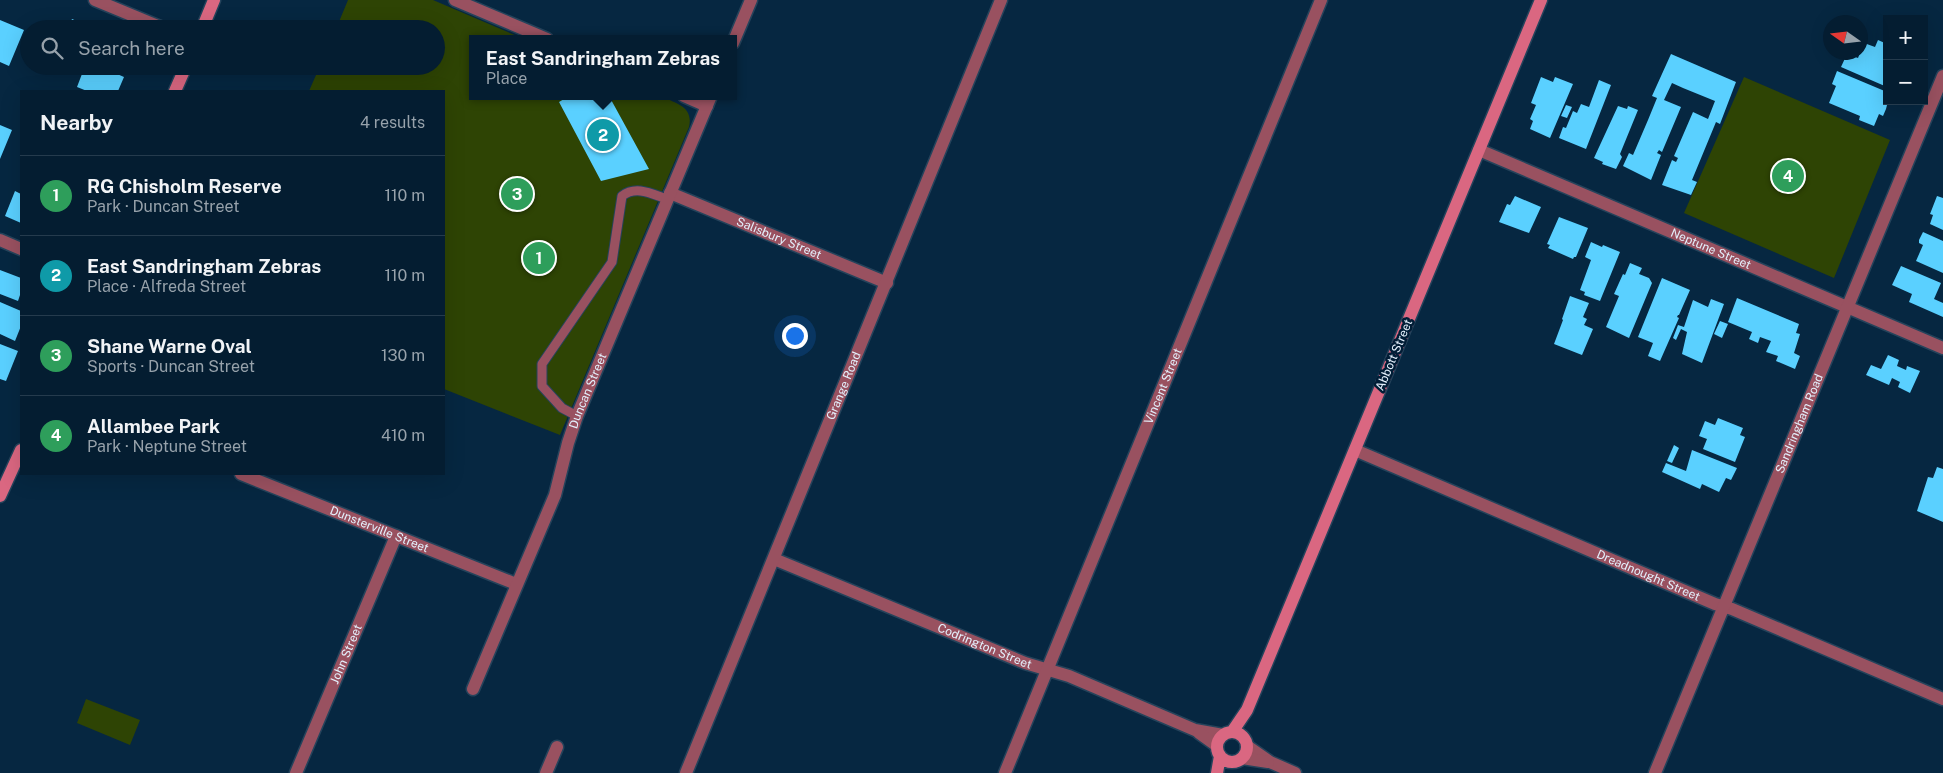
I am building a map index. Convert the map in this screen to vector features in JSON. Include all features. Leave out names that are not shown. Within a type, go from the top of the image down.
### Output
[{"type":"street","points":[[95,0],[143,20]]},
{"type":"street","points":[[206,20],[214,0]]},
{"type":"street","points":[[454,0],[478,5],[539,35]]},
{"type":"street","points":[[736,35],[751,0]]},
{"type":"street","name":"Grange Road","points":[[686,773],[1000,0]]},
{"type":"street","name":"Vincent Street","points":[[1005,773],[1321,0]]},
{"type":"street","name":"Abbott Street","points":[[1217,773],[1232,746],[1540,0]]},
{"type":"street","points":[[175,90],[182,75]]},
{"type":"street","name":"Sandringham Road","points":[[1655,773],[1943,76]]},
{"type":"street","name":"Duncan Street","points":[[473,689],[555,494],[577,416],[709,101]]},
{"type":"street","name":"Neptune Street","points":[[1479,150],[1943,348]]},
{"type":"street","name":"Salisbury Street","points":[[668,196],[886,283]]},
{"type":"street","points":[[0,240],[20,249]]},
{"type":"street","name":"Dreadnought Street","points":[[1355,450],[1943,699]]},
{"type":"street","points":[[0,496],[20,452]]},
{"type":"street","name":"Dunsterville Street","points":[[244,475],[516,584]]},
{"type":"street","name":"John Street","points":[[296,773],[396,536]]},
{"type":"street","name":"Codrington Street","points":[[774,559],[1007,656],[1069,676],[1295,773]]},
{"type":"street","name":"Abbott Street","points":[[1225,773],[1232,746]]},
{"type":"street","points":[[546,773],[557,747]]},
{"type":"lane","points":[[577,416],[562,408],[542,386],[542,364],[612,262],[622,196],[629,191],[668,196]]},
{"type":"green space","points":[[348,0],[433,0],[515,35],[469,35],[469,100],[670,100],[682,106],[689,114],[689,127],[560,435],[445,389],[445,90],[309,90],[316,75],[445,75],[445,20],[340,20]]},
{"type":"green space","points":[[1744,77],[1890,140],[1834,278],[1684,213]]},
{"type":"green space","points":[[86,699],[140,720],[130,745],[77,723]]},
{"type":"building","points":[[0,20],[20,28],[20,40],[9,66],[0,62]]},
{"type":"building","points":[[1878,40],[1883,42],[1883,85],[1841,67],[1844,60],[1868,60],[1868,44],[1875,47]]},
{"type":"building","points":[[1671,54],[1736,82],[1720,124],[1716,122],[1692,180],[1697,182],[1691,195],[1662,185],[1672,160],[1676,162],[1678,158],[1674,156],[1693,112],[1708,119],[1715,101],[1672,83],[1664,100],[1681,107],[1662,152],[1659,150],[1657,153],[1661,155],[1651,180],[1623,166],[1629,153],[1633,155],[1648,120],[1657,98],[1652,96]]},
{"type":"building","points":[[1837,71],[1883,90],[1883,105],[1887,105],[1883,116],[1879,114],[1874,126],[1859,120],[1860,116],[1829,103],[1836,86],[1832,84]]},
{"type":"building","points":[[82,75],[119,75],[124,77],[118,90],[84,90],[77,87]]},
{"type":"building","points":[[1541,77],[1553,82],[1555,77],[1573,84],[1550,138],[1530,129],[1533,121],[1530,119],[1536,105],[1531,103]]},
{"type":"building","points":[[1599,80],[1611,85],[1586,149],[1559,138],[1563,127],[1566,128],[1573,111],[1577,113],[1581,104],[1589,107]]},
{"type":"building","points":[[562,100],[611,100],[649,169],[601,181],[559,102]]},
{"type":"building","points":[[1566,105],[1572,107],[1567,118],[1561,116]]},
{"type":"building","points":[[1618,106],[1627,109],[1628,106],[1638,110],[1616,169],[1602,164],[1603,162],[1594,158]]},
{"type":"building","points":[[0,125],[12,130],[0,159]]},
{"type":"building","points":[[15,191],[20,194],[20,223],[5,216]]},
{"type":"building","points":[[1515,196],[1541,207],[1529,233],[1499,222],[1507,204],[1510,205]]},
{"type":"building","points":[[1937,196],[1943,198],[1943,230],[1930,224],[1933,215],[1930,214]]},
{"type":"building","points":[[1559,217],[1588,228],[1576,257],[1573,259],[1548,248],[1550,245],[1547,244]]},
{"type":"building","points":[[1923,232],[1943,241],[1943,273],[1916,261],[1923,245],[1919,243],[1919,240]]},
{"type":"building","points":[[1591,242],[1620,252],[1600,301],[1584,295],[1585,292],[1580,290],[1591,260],[1585,257]]},
{"type":"building","points":[[1630,263],[1642,268],[1639,274],[1649,278],[1652,283],[1629,338],[1606,327],[1619,296],[1614,294]]},
{"type":"building","points":[[1901,266],[1941,283],[1934,299],[1943,303],[1943,317],[1909,302],[1912,294],[1892,285]]},
{"type":"building","points":[[0,270],[20,278],[18,301],[0,294]]},
{"type":"building","points":[[1662,278],[1690,290],[1660,361],[1648,356],[1653,343],[1638,337]]},
{"type":"building","points":[[1570,296],[1589,303],[1583,317],[1587,319],[1584,325],[1593,329],[1582,355],[1554,344]]},
{"type":"building","points":[[1737,298],[1799,324],[1796,333],[1800,334],[1794,353],[1800,356],[1795,369],[1776,361],[1778,356],[1766,352],[1771,341],[1760,337],[1758,343],[1749,339],[1752,332],[1728,322]]},
{"type":"building","points":[[1711,299],[1724,304],[1702,363],[1682,354],[1687,332],[1681,329],[1676,340],[1673,338],[1678,325],[1684,327],[1693,300],[1708,307]]},
{"type":"building","points":[[0,302],[20,311],[20,328],[15,341],[0,334]]},
{"type":"building","points":[[1720,321],[1728,324],[1722,338],[1714,334]]},
{"type":"building","points":[[0,344],[18,351],[6,381],[0,379]]},
{"type":"building","points":[[1888,355],[1899,360],[1897,366],[1906,370],[1907,366],[1920,371],[1910,393],[1898,387],[1900,382],[1892,378],[1889,385],[1866,375],[1871,365],[1881,369]]},
{"type":"building","points":[[1718,418],[1743,428],[1740,435],[1745,437],[1735,462],[1703,449],[1707,439],[1699,436],[1705,421],[1715,425]]},
{"type":"building","points":[[1674,445],[1679,448],[1672,463],[1667,461]]},
{"type":"building","points":[[1692,450],[1737,468],[1731,480],[1726,478],[1719,492],[1702,484],[1700,489],[1662,472],[1666,463],[1686,471]]},
{"type":"building","points":[[1937,467],[1943,469],[1943,522],[1917,511],[1928,477],[1933,478]]},
{"type":"place","name":"East Sandringham Zebras","points":[[603,135]]},
{"type":"place","name":"Allambee Park","points":[[1788,176]]},
{"type":"place","name":"Shane Warne Oval","points":[[517,194]]},
{"type":"place","name":"RG Chisholm Reserve","points":[[539,258]]}]
